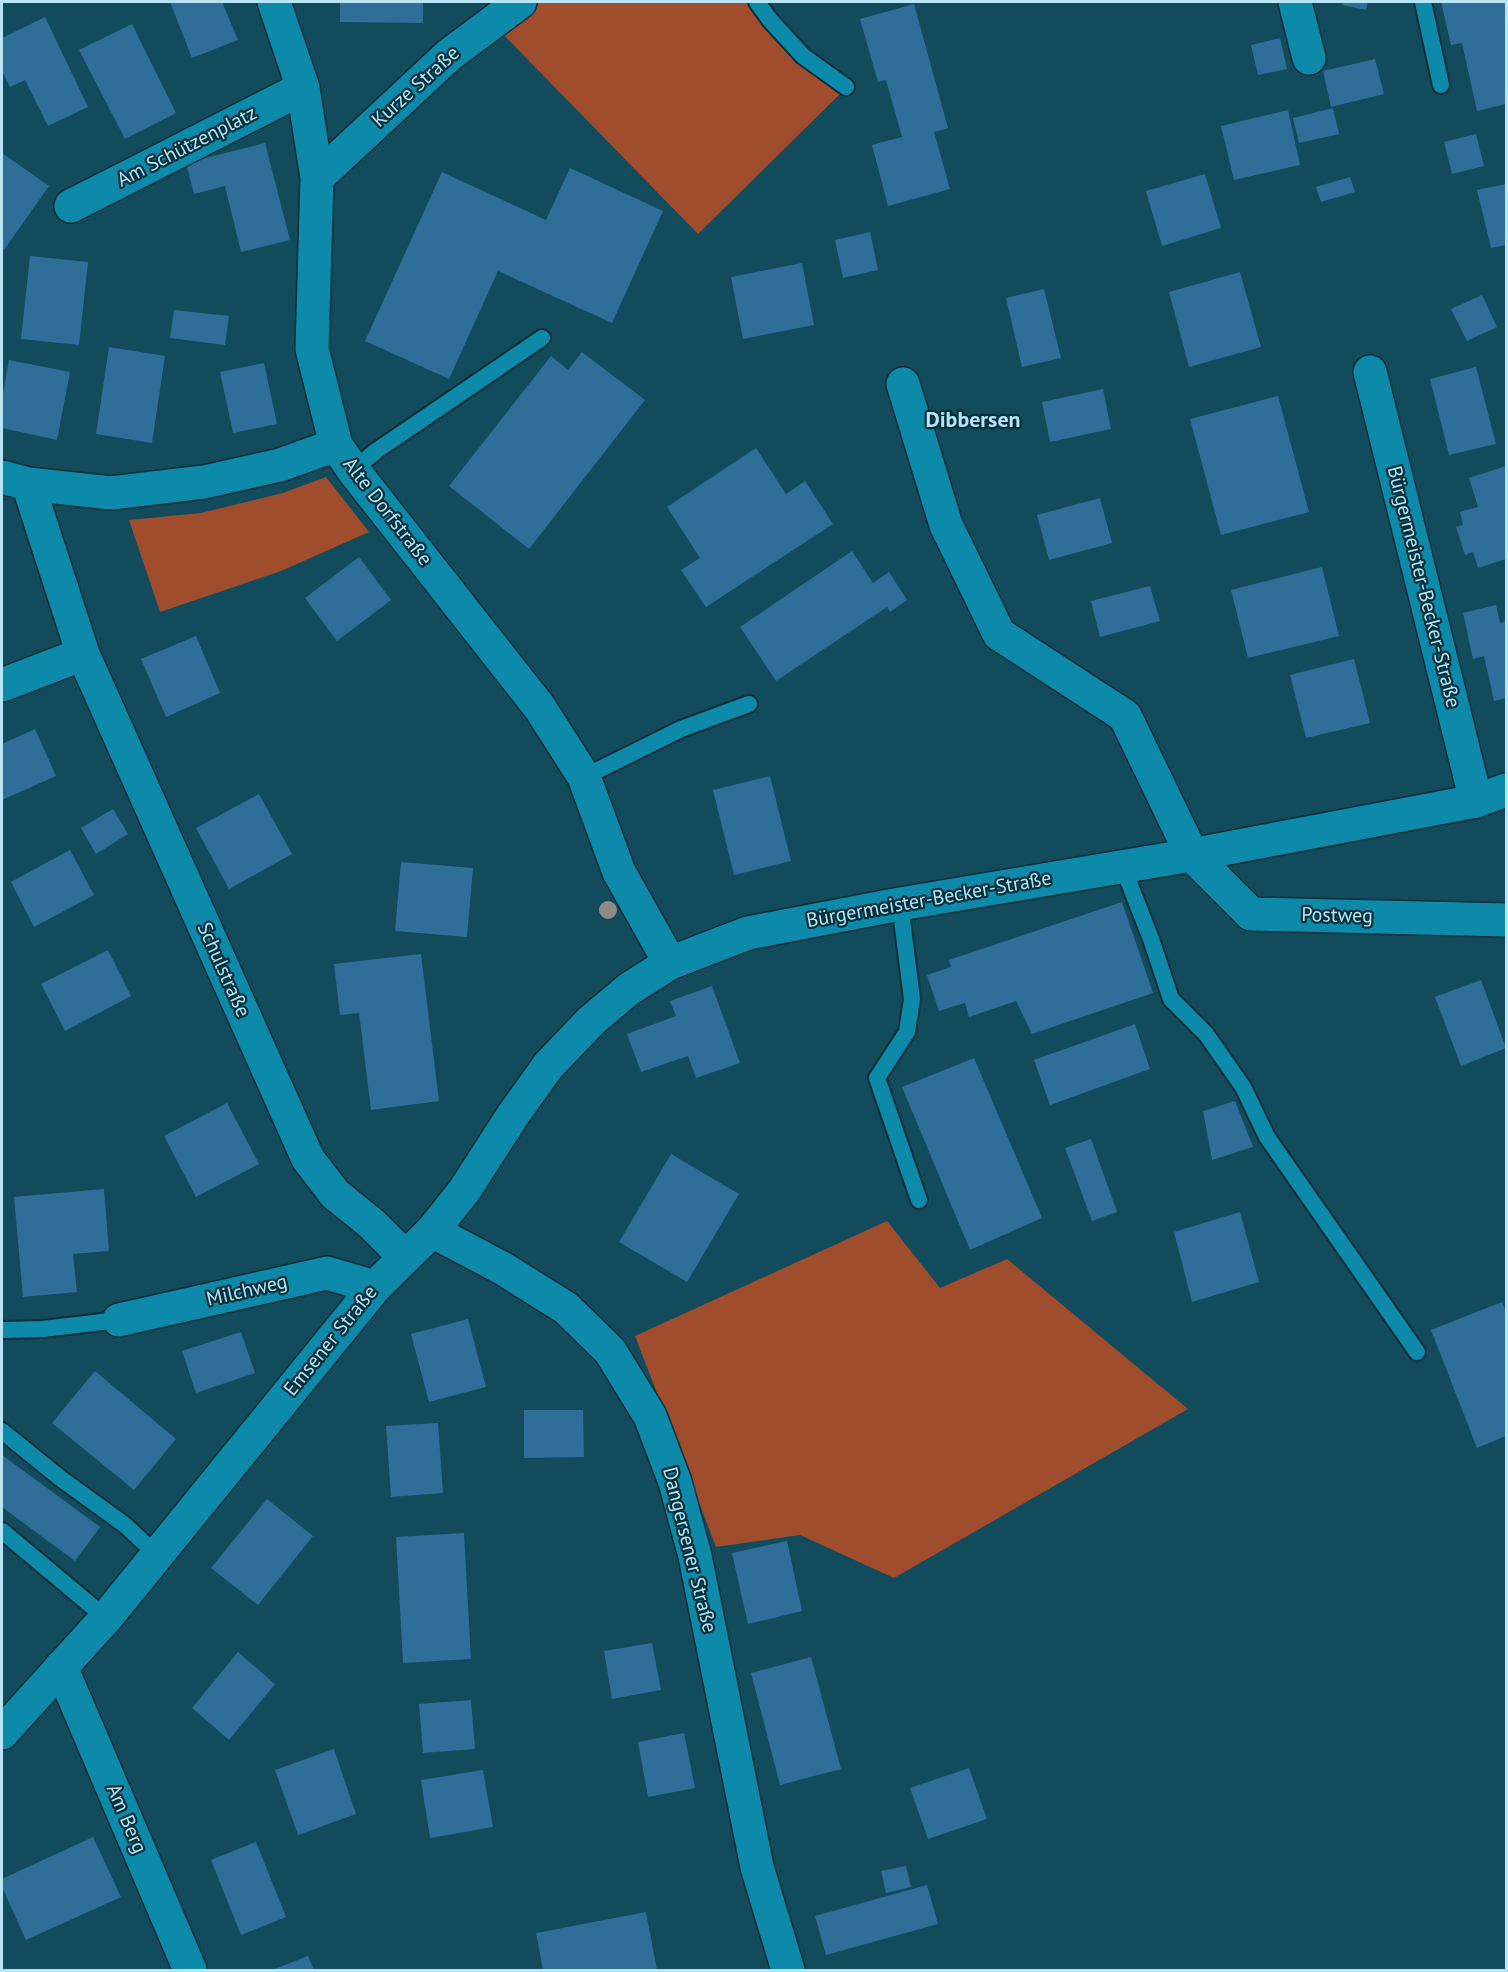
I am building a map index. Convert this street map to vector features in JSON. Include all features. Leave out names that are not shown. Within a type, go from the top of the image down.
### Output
[{"type":"street","name":"Alte Dorfstraße","points":[[274,2],[303,88],[317,178],[312,349],[344,458],[540,708],[584,777],[619,872],[670,963]]},
{"type":"street","name":"Kurze Straße","points":[[317,178],[449,55],[520,2]]},
{"type":"street","points":[[1295,2],[1309,58]]},
{"type":"street","name":"Am Schützenplatz","points":[[71,206],[303,88]]},
{"type":"street","name":"Bürgermeister-Becker-Straße","points":[[1370,372],[1476,801]]},
{"type":"street","points":[[903,384],[946,525],[999,634],[1125,716],[1192,855]]},
{"type":"street","points":[[15,481],[111,493],[204,482],[280,465],[344,458]]},
{"type":"street","name":"Schulstraße","points":[[15,481],[83,654],[308,1159],[335,1194],[372,1224],[405,1257]]},
{"type":"street","points":[[2,685],[83,654]]},
{"type":"street","name":"Bürgermeister-Becker-Straße","points":[[670,963],[748,933],[1122,865],[1192,855],[1476,801],[1506,790]]},
{"type":"street","name":"Postweg","points":[[1192,855],[1251,914],[1506,920]]},
{"type":"street","name":"Emsener Straße","points":[[2,1733],[106,1618],[375,1287],[432,1231],[464,1191],[548,1066],[591,1021],[629,989],[670,963]]},
{"type":"street","name":"Dangersener Straße","points":[[432,1231],[502,1268],[566,1308],[610,1351],[650,1416],[675,1482],[695,1556],[757,1867],[788,1971]]},
{"type":"street","name":"Milchweg","points":[[119,1320],[327,1273],[375,1287]]},
{"type":"street","name":"Am Berg","points":[[61,1667],[190,1971]]},
{"type":"lane","points":[[757,2],[803,56],[846,87]]},
{"type":"lane","points":[[1423,2],[1441,85]]},
{"type":"lane","points":[[344,458],[376,451],[542,338]]},
{"type":"lane","points":[[584,777],[681,729],[749,704]]},
{"type":"lane","points":[[1122,865],[1151,939],[1171,999],[1206,1034],[1237,1078],[1267,1137],[1417,1352]]},
{"type":"lane","points":[[900,904],[912,999],[907,1032],[877,1078],[919,1200]]},
{"type":"lane","points":[[2,1330],[43,1329],[119,1320]]},
{"type":"lane","points":[[2,1431],[60,1478],[125,1525],[157,1555]]},
{"type":"lane","points":[[2,1531],[106,1618]]},
{"type":"shaded area","points":[[520,2],[755,2],[842,92],[698,234],[492,23]]},
{"type":"shaded area","points":[[326,477],[369,532],[281,571],[160,612],[129,520],[201,513],[283,493]]},
{"type":"shaded area","points":[[887,1221],[940,1288],[1007,1259],[1188,1409],[894,1578],[800,1535],[716,1547],[635,1336]]},
{"type":"building","points":[[170,2],[222,2],[238,40],[192,58]]},
{"type":"building","points":[[340,2],[423,2],[423,23],[340,22]]},
{"type":"building","points":[[1343,2],[1368,2],[1366,10],[1342,5]]},
{"type":"building","points":[[1441,2],[1506,2],[1506,104],[1477,111],[1462,43],[1451,45]]},
{"type":"building","points":[[914,4],[948,128],[934,132],[950,189],[888,206],[872,145],[902,137],[886,80],[878,82],[860,19]]},
{"type":"building","points":[[45,17],[88,107],[48,126],[25,80],[10,87],[2,71],[2,38]]},
{"type":"building","points":[[132,24],[176,113],[125,139],[79,50]]},
{"type":"building","points":[[1280,38],[1287,69],[1258,75],[1251,45]]},
{"type":"building","points":[[1375,59],[1384,94],[1331,107],[1323,71]]},
{"type":"building","points":[[1333,108],[1339,134],[1299,143],[1293,118]]},
{"type":"building","points":[[1288,110],[1300,165],[1234,180],[1221,126]]},
{"type":"building","points":[[1476,134],[1484,166],[1452,174],[1444,142]]},
{"type":"building","points":[[265,143],[290,240],[241,252],[225,186],[194,194],[186,163]]},
{"type":"building","points":[[2,153],[49,186],[4,250],[2,248]]},
{"type":"building","points":[[570,168],[663,211],[612,323],[498,271],[449,379],[365,341],[442,172],[546,220]]},
{"type":"building","points":[[1205,174],[1221,228],[1162,246],[1146,191]]},
{"type":"building","points":[[1350,177],[1355,192],[1321,202],[1316,187]]},
{"type":"building","points":[[1506,184],[1506,245],[1491,248],[1477,190]]},
{"type":"building","points":[[870,232],[878,270],[843,278],[835,240]]},
{"type":"building","points":[[30,256],[88,262],[79,345],[21,339]]},
{"type":"building","points":[[802,263],[814,325],[743,339],[731,277]]},
{"type":"building","points":[[1240,272],[1261,347],[1189,367],[1169,292]]},
{"type":"building","points":[[1044,289],[1061,358],[1022,367],[1006,298]]},
{"type":"building","points":[[1482,295],[1497,327],[1467,341],[1451,309]]},
{"type":"building","points":[[174,310],[229,316],[225,345],[170,338]]},
{"type":"building","points":[[109,347],[165,356],[152,443],[96,434]]},
{"type":"building","points":[[582,352],[645,400],[529,549],[449,486],[551,356],[568,370]]},
{"type":"building","points":[[9,360],[70,372],[57,440],[2,428],[2,398]]},
{"type":"building","points":[[264,363],[277,424],[233,433],[220,372]]},
{"type":"building","points":[[1476,367],[1496,444],[1449,455],[1430,379]]},
{"type":"building","points":[[1103,389],[1111,429],[1050,442],[1042,402]]},
{"type":"building","points":[[1278,396],[1309,512],[1221,535],[1190,419]]},
{"type":"building","points":[[756,448],[786,494],[805,481],[833,524],[706,607],[681,570],[700,558],[667,507]]},
{"type":"building","points":[[1506,466],[1506,559],[1478,568],[1473,552],[1465,555],[1456,527],[1463,525],[1460,512],[1478,507],[1469,478]]},
{"type":"building","points":[[1100,498],[1112,543],[1049,560],[1037,515]]},
{"type":"building","points":[[852,551],[873,583],[889,572],[907,600],[890,612],[887,607],[776,681],[740,627]]},
{"type":"building","points":[[359,557],[391,600],[337,641],[305,598]]},
{"type":"building","points":[[1322,567],[1339,636],[1248,658],[1231,590]]},
{"type":"building","points":[[1150,586],[1160,621],[1100,637],[1091,601]]},
{"type":"building","points":[[1496,605],[1500,623],[1506,621],[1506,698],[1494,701],[1484,656],[1473,659],[1463,613]]},
{"type":"building","points":[[196,636],[220,693],[166,717],[141,659]]},
{"type":"building","points":[[1354,659],[1370,723],[1306,738],[1290,675]]},
{"type":"building","points":[[35,729],[56,776],[2,800],[2,744]]},
{"type":"building","points":[[770,776],[791,861],[734,875],[713,790]]},
{"type":"building","points":[[259,794],[292,854],[229,889],[196,828]]},
{"type":"building","points":[[113,809],[128,834],[96,854],[81,828]]},
{"type":"building","points":[[70,850],[94,895],[34,927],[11,882]]},
{"type":"building","points":[[401,862],[473,868],[467,937],[395,931]]},
{"type":"building","points":[[1122,902],[1153,993],[1032,1034],[1016,1001],[969,1017],[965,1003],[939,1011],[927,975],[951,967],[949,960]]},
{"type":"building","points":[[108,950],[131,996],[65,1031],[41,984]]},
{"type":"building","points":[[421,954],[439,1101],[371,1110],[359,1013],[340,1015],[334,964]]},
{"type":"building","points":[[1481,980],[1506,1048],[1461,1066],[1435,997]]},
{"type":"building","points":[[712,986],[740,1063],[696,1078],[688,1056],[641,1072],[627,1034],[676,1016],[670,1001]]},
{"type":"building","points":[[1135,1024],[1150,1069],[1050,1105],[1034,1060]]},
{"type":"building","points":[[974,1058],[1042,1218],[970,1250],[902,1087]]},
{"type":"building","points":[[1235,1101],[1253,1147],[1212,1160],[1203,1111]]},
{"type":"building","points":[[227,1103],[259,1164],[196,1197],[164,1136]]},
{"type":"building","points":[[1091,1139],[1117,1212],[1092,1221],[1065,1148]]},
{"type":"building","points":[[671,1154],[739,1194],[687,1282],[619,1242]]},
{"type":"building","points":[[104,1189],[109,1251],[73,1254],[77,1292],[23,1297],[14,1197]]},
{"type":"building","points":[[1240,1212],[1259,1282],[1192,1302],[1174,1232]]},
{"type":"building","points":[[1502,1302],[1506,1312],[1506,1436],[1477,1448],[1431,1330]]},
{"type":"building","points":[[468,1319],[486,1387],[429,1402],[411,1334]]},
{"type":"building","points":[[241,1332],[255,1373],[196,1393],[182,1351]]},
{"type":"building","points":[[95,1371],[176,1439],[134,1490],[52,1423]]},
{"type":"building","points":[[524,1410],[583,1410],[584,1457],[524,1458]]},
{"type":"building","points":[[438,1423],[443,1493],[391,1497],[386,1426]]},
{"type":"building","points":[[2,1455],[100,1527],[75,1561],[2,1507]]},
{"type":"building","points":[[267,1499],[313,1536],[258,1605],[211,1568]]},
{"type":"building","points":[[464,1533],[471,1659],[403,1663],[396,1537]]},
{"type":"building","points":[[787,1541],[802,1611],[748,1624],[732,1553]]},
{"type":"building","points":[[652,1643],[661,1690],[612,1699],[604,1651]]},
{"type":"building","points":[[238,1652],[275,1684],[229,1740],[192,1708]]},
{"type":"building","points":[[811,1657],[841,1769],[780,1785],[751,1673]]},
{"type":"building","points":[[471,1700],[475,1749],[423,1753],[419,1704]]},
{"type":"building","points":[[684,1733],[695,1788],[648,1797],[638,1742]]},
{"type":"building","points":[[334,1749],[356,1814],[298,1835],[275,1770]]},
{"type":"building","points":[[969,1768],[987,1819],[928,1839],[910,1788]]},
{"type":"building","points":[[483,1770],[493,1827],[430,1838],[421,1780]]},
{"type":"building","points":[[93,1837],[121,1897],[26,1940],[2,1887],[2,1879]]},
{"type":"building","points":[[256,1842],[286,1917],[241,1935],[211,1860]]},
{"type":"building","points":[[906,1866],[911,1887],[886,1893],[881,1871]]},
{"type":"building","points":[[927,1885],[938,1924],[826,1955],[815,1916]]},
{"type":"building","points":[[646,1912],[657,1970],[543,1970],[536,1933]]},
{"type":"building","points":[[308,1956],[314,1970],[272,1970]]},
{"type":"district","name":"Dibbersen","points":[[973,421]]}]
